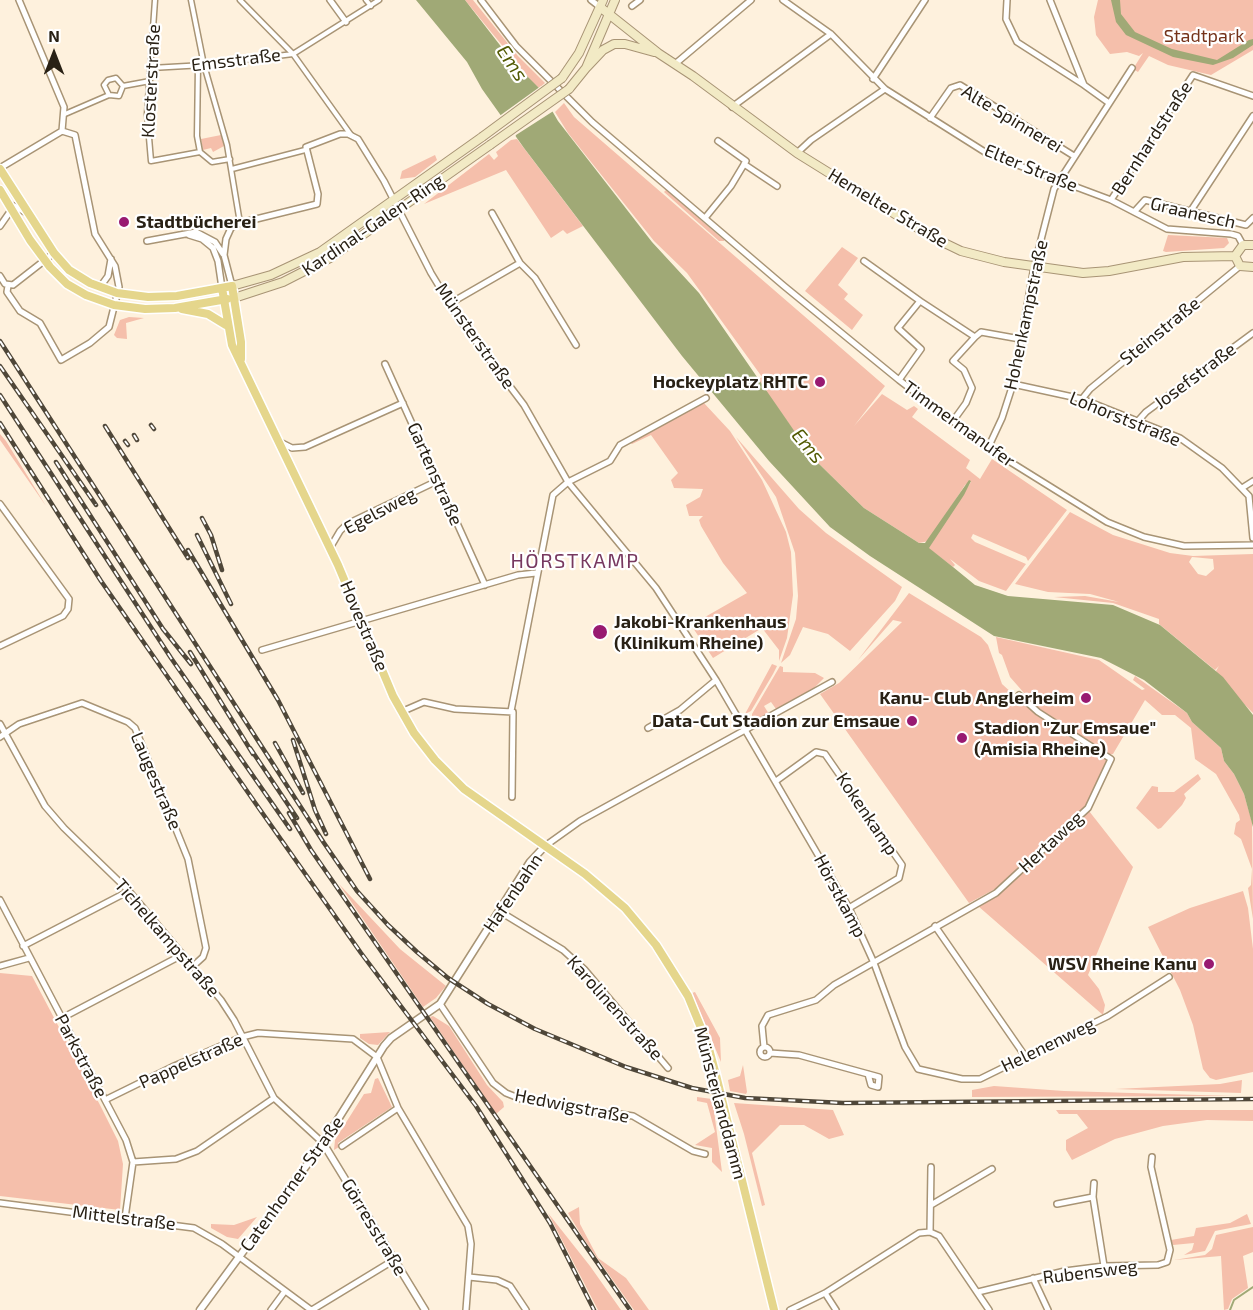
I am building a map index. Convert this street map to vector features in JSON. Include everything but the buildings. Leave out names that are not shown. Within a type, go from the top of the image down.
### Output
[{"type":"main road","name":"Kardinal-Galen-Ring","points":[[0,190],[45,261],[67,284],[86,295],[114,305],[131,308],[175,308],[234,298],[304,273],[398,210],[568,89],[586,68],[615,0]]},
{"type":"main road","name":"Hemelter Straße","points":[[601,3],[609,15],[658,53],[797,153],[946,244],[977,257],[1034,267],[1096,273],[1183,257],[1235,256]]},
{"type":"main road","name":"Kardinal-Galen-Ring","points":[[0,168],[54,254],[69,270],[100,287],[117,293],[148,297],[177,296],[232,286],[291,267],[320,252],[562,78],[579,53],[601,3]]},
{"type":"main road","points":[[586,68],[603,50],[614,44],[625,44],[658,53]]},
{"type":"main road","points":[[1252,270],[1240,266],[1235,256],[1243,245],[1253,245]]},
{"type":"main road","name":"Hovestraße","points":[[232,286],[241,342],[241,360]]},
{"type":"main road","name":"Hovestraße","points":[[222,288],[226,325],[232,345],[330,548],[401,712],[414,733],[450,776],[474,797],[545,846]]},
{"type":"main road","points":[[175,308],[208,314],[226,325]]},
{"type":"main road","name":"Münsterlanddamm","points":[[545,846],[625,908],[656,945],[688,996],[708,1046],[774,1310]]},
{"type":"street","points":[[19,0],[50,70],[65,114],[62,131]]},
{"type":"street","points":[[155,0],[161,0]]},
{"type":"street","name":"Klosterstraße","points":[[155,0],[147,114],[151,161],[200,152]]},
{"type":"street","points":[[191,0],[204,65],[230,159],[240,223]]},
{"type":"street","name":"Münsterstraße","points":[[240,0],[293,54],[335,109],[351,135],[358,139],[384,181],[449,304],[524,405],[568,482]]},
{"type":"street","points":[[330,0],[346,22]]},
{"type":"street","points":[[366,0],[371,6]]},
{"type":"street","name":"Emsstraße","points":[[151,68],[198,66],[293,54],[379,0]]},
{"type":"street","name":"Timmermanufer","points":[[481,0],[516,46],[579,110],[898,380],[988,448],[1099,517],[1144,537],[1184,546],[1253,545]]},
{"type":"street","name":"Hemelter Straße","points":[[591,0],[601,3]]},
{"type":"street","points":[[632,6],[640,0]]},
{"type":"street","points":[[675,64],[751,0]]},
{"type":"street","name":"Elter Straße","points":[[783,0],[831,34],[885,89],[988,154],[1111,200],[1167,229],[1231,234],[1238,236],[1243,245]]},
{"type":"street","points":[[873,79],[925,0]]},
{"type":"street","points":[[1007,0],[1006,20],[1017,42],[1109,103]]},
{"type":"street","points":[[1050,0],[1084,85]]},
{"type":"street","points":[[732,107],[831,34]]},
{"type":"street","points":[[198,66],[197,136],[200,152],[212,162],[230,159]]},
{"type":"street","name":"Hohenkampstraße","points":[[988,448],[1002,418],[1013,384],[1034,267],[1058,180],[1132,68]]},
{"type":"street","name":"Bernhardstraße","points":[[1111,200],[1193,75],[1253,96]]},
{"type":"street","points":[[109,95],[104,86],[108,80],[116,78],[123,86]]},
{"type":"street","points":[[123,86],[150,81]]},
{"type":"street","points":[[65,114],[109,95],[119,96],[123,86]]},
{"type":"street","name":"Alte Spinnerei","points":[[930,118],[951,88],[960,86],[1074,156]]},
{"type":"street","points":[[797,153],[811,140],[885,89]]},
{"type":"street","points":[[1190,212],[1253,116]]},
{"type":"street","points":[[0,168],[62,131],[75,135],[95,234],[111,259],[119,285],[106,332],[62,360],[40,323],[20,312],[7,292],[8,286],[54,254]]},
{"type":"street","points":[[232,169],[305,150],[309,144],[340,134],[351,135]]},
{"type":"street","points":[[705,218],[731,186],[746,161],[718,141]]},
{"type":"street","points":[[224,255],[228,234],[240,223],[317,204],[318,194],[305,150]]},
{"type":"street","points":[[744,164],[777,186]]},
{"type":"street","name":"Graanesch","points":[[1135,212],[1144,200],[1245,225],[1253,218]]},
{"type":"street","points":[[0,226],[10,208],[19,207],[28,214]]},
{"type":"street","points":[[492,213],[520,263],[535,278],[576,345]]},
{"type":"street","points":[[147,241],[192,232],[202,234],[215,242],[224,255],[232,286]]},
{"type":"street","points":[[182,235],[202,239],[213,248],[218,261],[222,288]]},
{"type":"street","points":[[100,287],[108,276],[111,259]]},
{"type":"street","points":[[864,261],[975,337]]},
{"type":"street","points":[[449,304],[520,263]]},
{"type":"street","name":"Steinstraße","points":[[1082,399],[1090,389],[1240,266]]},
{"type":"street","points":[[0,276],[8,286]]},
{"type":"street","points":[[898,380],[921,349],[898,328],[920,301]]},
{"type":"street","points":[[953,421],[966,404],[972,388],[964,370],[953,361],[981,333],[1020,339]]},
{"type":"street","name":"Josefstraße","points":[[1138,421],[1146,412],[1253,333]]},
{"type":"street","name":"Gartenstraße","points":[[385,364],[485,585]]},
{"type":"street","name":"Lohorststraße","points":[[1013,384],[1082,399],[1180,438],[1222,468],[1249,496],[1253,538]]},
{"type":"street","points":[[512,797],[512,711],[536,573],[554,495],[568,482],[610,461],[620,445],[706,398]]},
{"type":"street","points":[[278,441],[292,448],[305,447],[403,403]]},
{"type":"street","name":"Egelsweg","points":[[330,548],[340,531],[347,525],[437,481]]},
{"type":"street","points":[[1242,488],[1253,481]]},
{"type":"street","name":"Hörstkamp","points":[[568,482],[656,588],[716,680],[849,908],[874,963],[905,1047],[918,1069]]},
{"type":"street","points":[[0,504],[69,599],[68,609],[63,616],[0,646]]},
{"type":"street","points":[[262,650],[518,575],[536,573]]},
{"type":"street","points":[[648,728],[680,710],[716,680]]},
{"type":"street","points":[[745,731],[832,682]]},
{"type":"street","name":"Hertaweg","points":[[868,1074],[799,1055],[770,1053],[769,1048],[764,1047],[762,1026],[768,1015],[816,1000],[834,985],[996,893],[1088,808],[1111,759],[1038,712],[1019,696]]},
{"type":"street","points":[[401,712],[424,702],[455,709],[512,711]]},
{"type":"street","name":"Laugestraße","points":[[3,736],[19,724],[82,703],[128,722],[135,728],[188,859],[206,948],[203,957],[192,967]]},
{"type":"street","name":"Tichelkampstraße","points":[[0,724],[3,736],[45,806],[64,828],[129,891],[221,1000],[274,1098],[324,1143]]},
{"type":"street","name":"Hafenbahn","points":[[378,1057],[391,1038],[440,1004],[530,862],[545,846],[580,821],[745,731]]},
{"type":"street","name":"Kokenkamp","points":[[776,781],[816,752],[825,754],[902,865],[899,878],[849,908]]},
{"type":"street","points":[[23,946],[129,891]]},
{"type":"street","name":"Parkstraße","points":[[0,900],[126,1140],[133,1162],[126,1218]]},
{"type":"street","name":"Karolinenstraße","points":[[499,911],[563,950],[585,970],[668,1068]]},
{"type":"street","points":[[935,926],[1025,1056]]},
{"type":"street","points":[[62,1018],[182,955]]},
{"type":"street","points":[[0,966],[29,958]]},
{"type":"street","name":"Helenenweg","points":[[918,1069],[927,1073],[974,1080],[1108,1016],[1169,977]]},
{"type":"street","name":"Hedwigstraße","points":[[440,1004],[493,1083],[506,1093],[521,1098],[633,1116],[693,1151],[705,1154]]},
{"type":"street","name":"Pappelstraße","points":[[105,1101],[172,1067],[242,1037],[258,1033],[353,1039],[378,1057]]},
{"type":"street","points":[[378,1057],[398,1108],[468,1226],[471,1244],[466,1310]]},
{"type":"street","name":"Catenhorner Straße","points":[[202,1309],[324,1143],[378,1057]]},
{"type":"street","points":[[133,1162],[176,1159],[197,1151],[274,1098]]},
{"type":"street","name":"Catenhorner Straße","points":[[342,1146],[398,1108]]},
{"type":"street","name":"Görresstraße","points":[[324,1143],[425,1310]]},
{"type":"street","name":"Rubensweg","points":[[978,1292],[1033,1278],[1104,1266],[1158,1265],[1167,1262],[1170,1250],[1151,1167],[1152,1157]]},
{"type":"street","points":[[930,1232],[931,1167]]},
{"type":"street","points":[[931,1205],[992,1169]]},
{"type":"street","points":[[1094,1183],[1093,1197],[1104,1266]]},
{"type":"street","points":[[1058,1204],[1093,1197]]},
{"type":"street","name":"Mittelstraße","points":[[0,1203],[194,1228],[239,1257],[311,1310]]},
{"type":"street","points":[[790,1310],[825,1293],[919,1233],[930,1232],[939,1236],[989,1310]]},
{"type":"street","points":[[311,1310],[394,1260]]},
{"type":"street","points":[[469,1277],[496,1280],[510,1286],[526,1310]]},
{"type":"street","points":[[1033,1278],[1048,1310]]},
{"type":"street","points":[[271,1310],[285,1291]]},
{"type":"street","points":[[825,1293],[836,1310]]},
{"type":"green space","points":[[465,0],[473,0],[518,56],[545,83],[539,88],[532,82]]},
{"type":"green space","name":"Stadtpark","points":[[1098,0],[1253,0],[1253,50],[1211,75],[1168,65],[1149,56],[1138,72],[1133,69],[1143,53],[1139,56],[1127,52],[1110,54],[1096,35],[1094,17]]},
{"type":"green space","points":[[564,103],[574,117],[885,386],[854,426],[882,394],[907,410],[914,406],[918,409],[912,417],[970,460],[966,468],[980,479],[992,459],[1067,510],[1028,561],[1026,557],[973,534],[971,538],[975,542],[1026,564],[1006,591],[979,581],[950,559],[955,565],[953,567],[928,548],[971,482],[965,485],[929,541],[919,543],[864,508],[813,458],[758,380],[762,377],[687,273],[654,241],[568,133],[555,112]]},
{"type":"green space","points":[[221,135],[224,146],[213,152],[211,148],[203,150],[201,139]]},
{"type":"green space","points":[[517,139],[583,226],[567,234],[563,230],[551,238],[506,170],[424,204],[489,154],[494,160],[498,156],[496,152],[511,140]]},
{"type":"green space","points":[[435,155],[437,160],[415,177],[400,179],[402,171]]},
{"type":"green space","points":[[666,190],[724,241],[719,241],[664,192]]},
{"type":"green space","points":[[1168,235],[1227,238],[1229,243],[1224,248],[1166,252],[1163,251]]},
{"type":"green space","points":[[842,247],[858,258],[838,285],[848,294],[844,299],[863,315],[852,330],[805,291]]},
{"type":"green space","points":[[129,317],[144,318],[126,323],[127,339],[117,338],[114,335],[120,320]]},
{"type":"green space","points":[[703,402],[730,431],[762,480],[786,532],[791,552],[793,595],[787,638],[779,661],[779,650],[762,628],[713,658],[691,625],[747,593],[723,563],[701,526],[699,520],[703,516],[689,516],[686,505],[700,497],[703,489],[674,488],[671,480],[678,473],[651,435],[632,444],[629,442]]},
{"type":"green space","points":[[0,434],[6,441],[46,506],[0,440]]},
{"type":"green space","points":[[736,437],[799,509],[826,533],[902,587],[895,601],[850,651],[828,634],[803,627],[790,655],[781,663],[796,619],[798,596],[795,553],[776,497]]},
{"type":"green space","points":[[1070,512],[1113,535],[1170,553],[1193,556],[1253,554],[1253,713],[1219,679],[1216,671],[1219,666],[1215,670],[1159,624],[1159,619],[1113,603],[1054,597],[1085,596],[1119,602],[1090,594],[1048,592],[1015,584]],"holes":[[[1192,557],[1213,559],[1214,569],[1206,576],[1198,574],[1189,562]]]},
{"type":"green space","name":"Stadion \"Zur Emsaue\" (Amisia Rheine)","points":[[909,593],[981,637],[988,645],[1002,684],[1035,714],[1109,762],[1086,806],[995,889],[969,903],[820,694],[839,683],[902,622],[893,620],[858,660]]},
{"type":"green space","name":"Kanu- Club Anglerheim","points":[[996,637],[1099,660],[1142,690],[1145,689],[1133,680],[1135,676],[1187,713],[1192,722],[1221,748],[1224,761],[1234,774],[1244,794],[1252,822],[1253,919],[1248,888],[1251,885],[1252,869],[1241,839],[1234,834],[1236,823],[1240,820],[1239,815],[1216,774],[1195,759],[1191,728],[1175,715],[1162,715],[1145,700],[1113,754],[1107,755],[1039,710],[1010,677],[1002,655],[999,653]]},
{"type":"green space","points":[[772,664],[777,666],[773,674],[751,711],[745,714]]},
{"type":"green space","points":[[780,666],[783,667],[783,672],[815,673],[824,678],[811,691],[773,712],[776,709],[771,702],[764,706],[769,714],[752,723],[752,714]]},
{"type":"green space","points":[[1198,774],[1201,779],[1184,794],[1186,798],[1182,805],[1161,828],[1158,829],[1136,808],[1152,786],[1158,787],[1158,792],[1174,792]]},
{"type":"green space","points":[[1089,811],[1133,867],[1088,975],[1099,989],[1105,1005],[1103,1015],[978,906],[998,896]]},
{"type":"green space","points":[[339,884],[400,949],[446,986],[436,998],[423,1007]]},
{"type":"green space","name":"WSV Rheine Kanu","points":[[1243,891],[1248,908],[1253,949],[1253,1072],[1216,1080],[1210,1078],[1203,1069],[1193,1025],[1180,990],[1148,927],[1190,908]]},
{"type":"green space","points":[[0,973],[32,976],[100,1105],[118,1141],[123,1164],[120,1210],[0,1196]]},
{"type":"green space","points":[[695,992],[720,1038],[721,1062],[692,993]]},
{"type":"green space","points":[[433,1016],[449,1026],[487,1085],[503,1102],[504,1107],[496,1114],[430,1017]]},
{"type":"green space","points":[[390,1032],[378,1045],[369,1044],[360,1038],[360,1034]]},
{"type":"green space","points":[[743,1065],[746,1094],[730,1091],[728,1080],[740,1076]]},
{"type":"green space","points":[[378,1078],[392,1107],[338,1143],[339,1147],[334,1150],[335,1140],[364,1094],[371,1093],[375,1079]]},
{"type":"green space","points":[[1242,1080],[1241,1093],[1115,1089],[1220,1084]]},
{"type":"green space","points":[[994,1086],[1064,1091],[1233,1096],[972,1097],[972,1090]]},
{"type":"green space","points":[[697,1097],[712,1099],[722,1172],[712,1162],[712,1148],[695,1145],[715,1132],[707,1103],[697,1101]]},
{"type":"green space","points":[[734,1103],[833,1110],[844,1135],[829,1139],[804,1125],[780,1125],[752,1153],[765,1205],[762,1206]]},
{"type":"green space","points":[[1056,1110],[1253,1110],[1253,1121],[1207,1120],[1163,1126],[1115,1139],[1072,1160],[1066,1150],[1066,1140],[1088,1128],[1077,1114],[1059,1114]]},
{"type":"green space","points":[[579,1207],[580,1224],[598,1258],[626,1278],[649,1310],[634,1310],[583,1238],[568,1213]]},
{"type":"green space","points":[[548,1213],[590,1266],[621,1310],[598,1310]]},
{"type":"green space","points":[[1247,1214],[1251,1224],[1215,1231],[1205,1251],[1184,1255],[1192,1250],[1194,1243],[1173,1245],[1171,1240],[1194,1236],[1196,1228],[1230,1223]]},
{"type":"green space","points":[[257,1217],[238,1239],[227,1237],[211,1228],[211,1224],[234,1225]]},
{"type":"green space","points":[[1253,1227],[1253,1252],[1243,1256],[1248,1288],[1232,1299],[1228,1309],[1224,1310],[1221,1256],[1174,1260],[1205,1255],[1212,1249],[1216,1235]]},
{"type":"water","name":"Ems","points":[[416,0],[465,0],[513,62],[539,88],[558,121],[652,242],[699,293],[813,458],[864,508],[919,543],[925,543],[969,480],[971,481],[964,495],[929,548],[975,585],[1008,596],[1113,605],[1160,625],[1223,677],[1253,715],[1253,827],[1244,794],[1234,774],[1224,761],[1221,748],[1192,722],[1187,713],[1144,680],[1101,658],[994,636],[870,556],[830,527],[769,461],[682,356],[524,148],[482,89],[467,62]]},
{"type":"water","points":[[1111,0],[1120,0],[1121,14],[1135,32],[1172,49],[1217,60],[1249,40],[1253,39],[1253,45],[1233,58],[1213,65],[1173,57],[1126,35],[1116,22]]},
{"type":"pier","points":[[541,86],[555,110],[516,135],[514,139],[498,117]]},
{"type":"waterway","points":[[1230,1310],[1234,1300],[1253,1287]]},
{"type":"railway","points":[[0,341],[357,891],[417,952],[448,978],[488,1004],[535,1029],[626,1067],[692,1088],[745,1098],[843,1103],[1253,1099]]},
{"type":"railway","points":[[0,366],[96,505]]},
{"type":"railway","points":[[0,395],[171,658],[290,829]]},
{"type":"railway","points":[[0,423],[101,581],[256,804],[361,953],[476,1106],[550,1223],[594,1310]]},
{"type":"railway","points":[[151,425],[154,429]]},
{"type":"railway","points":[[105,426],[188,558]]},
{"type":"railway","points":[[134,435],[137,440]]},
{"type":"railway","points":[[125,441],[128,445]]},
{"type":"railway","points":[[56,462],[163,629],[191,664]]},
{"type":"railway","points":[[202,518],[211,535],[222,570]]},
{"type":"railway","points":[[197,535],[231,604]]},
{"type":"railway","points":[[188,550],[278,700],[370,879]]},
{"type":"railway","points":[[190,652],[253,754]]},
{"type":"railway","points":[[293,740],[315,810],[326,834]]},
{"type":"railway","points":[[275,743],[303,793]]},
{"type":"railway","points":[[250,748],[297,818]]},
{"type":"railway","points":[[289,813],[311,850],[630,1310]]},
{"type":"place","name":"Stadtbücherei","points":[[124,222]]},
{"type":"place","name":"Hockeyplatz RHTC","points":[[820,382]]},
{"type":"place","name":"Jakobi-Krankenhaus (Klinikum Rheine)","points":[[600,632]]},
{"type":"place","name":"Kanu- Club Anglerheim","points":[[1086,698]]},
{"type":"place","name":"Data-Cut Stadion zur Emsaue","points":[[912,721]]},
{"type":"place","name":"Stadion \"Zur Emsaue\" (Amisia Rheine)","points":[[962,738]]},
{"type":"place","name":"WSV Rheine Kanu","points":[[1209,964]]},
{"type":"district","name":"HÖRSTKAMP","points":[[575,561]]}]
